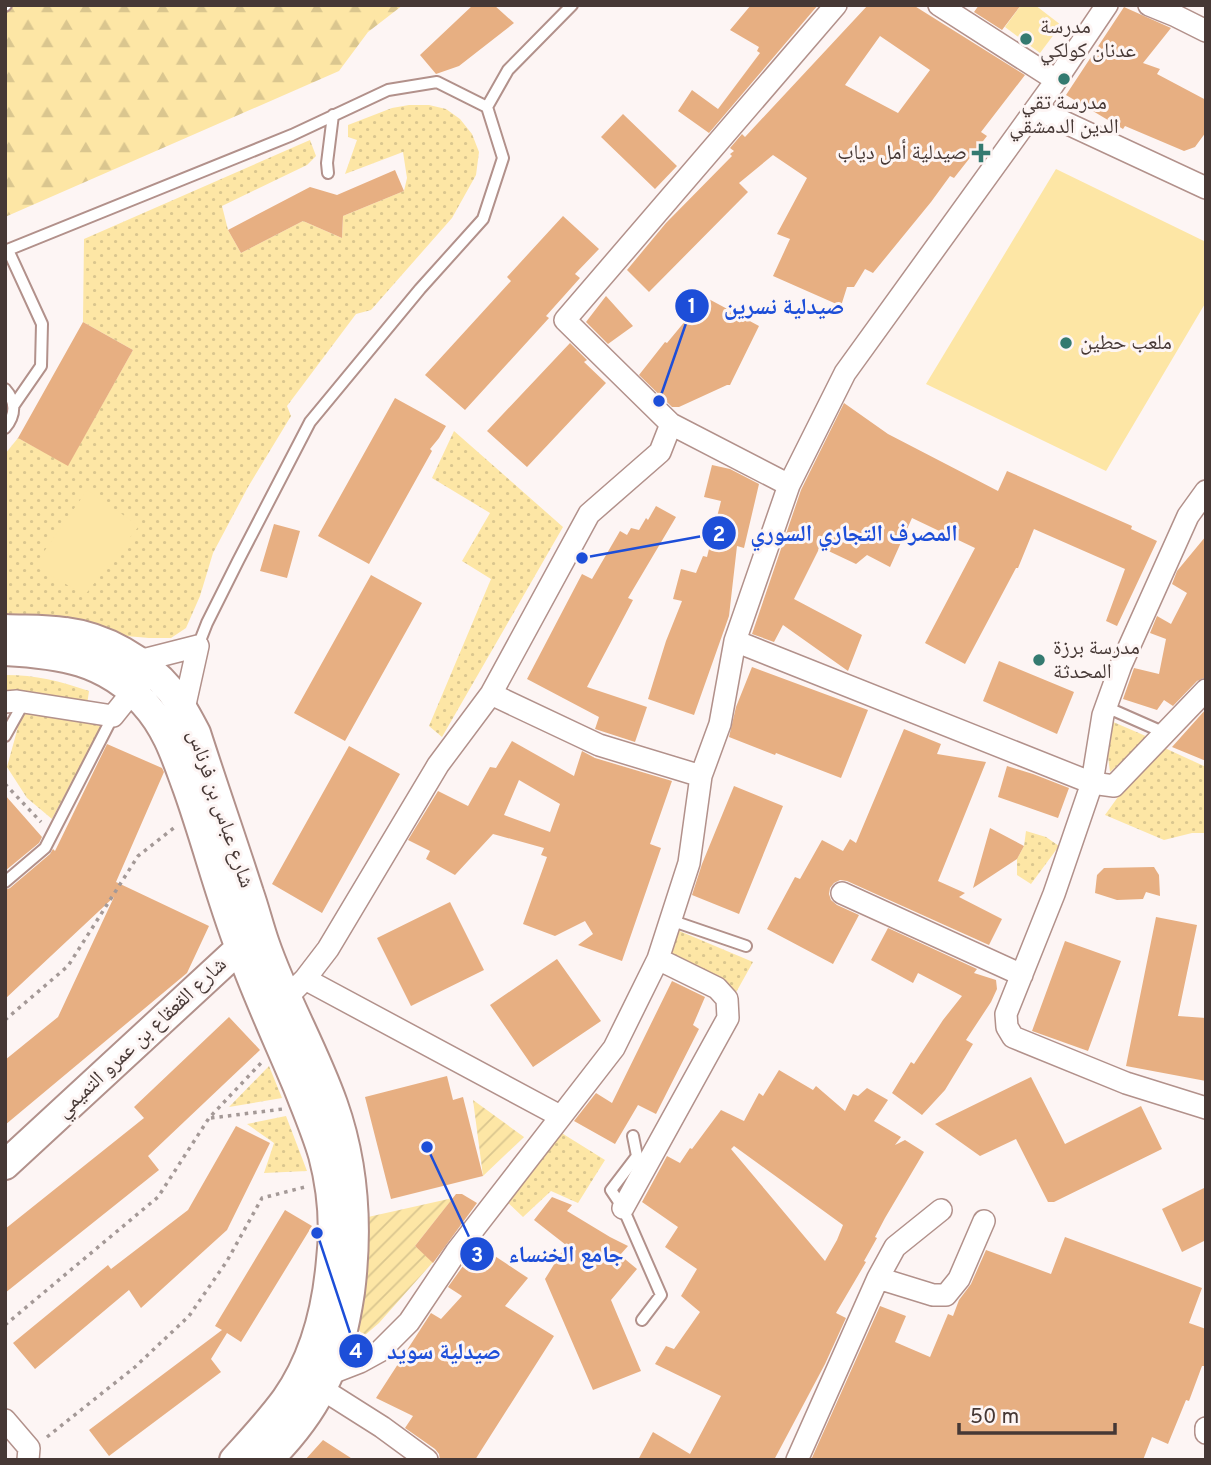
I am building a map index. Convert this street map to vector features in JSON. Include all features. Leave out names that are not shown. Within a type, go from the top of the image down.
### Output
[{"type":"main road","name":"شارع عباس بن فرناس","points":[[5,629],[66,632],[117,648],[131,678],[172,744],[196,811],[252,947]]},
{"type":"main road","name":"شارع عباس بن فرناس","points":[[5,651],[68,657],[131,678],[156,675],[171,691],[196,733],[252,947]]},
{"type":"main road","points":[[252,947],[296,988],[342,1132],[353,1193],[355,1234],[351,1286],[343,1332],[326,1381],[307,1415],[290,1438],[268,1460]]},
{"type":"main road","name":"شارع القعقاع بن عمرو التميمي","points":[[5,1165],[252,947],[280,1043],[319,1143],[328,1181],[333,1233],[324,1306],[314,1345],[287,1398],[234,1460]]},
{"type":"street","points":[[789,485],[671,424],[565,320],[836,5]]},
{"type":"street","points":[[939,5],[1056,80]]},
{"type":"street","points":[[427,1460],[326,1381],[380,1351],[409,1322],[456,1252],[614,1048],[659,959],[689,863],[701,776],[720,724],[734,641],[789,485],[845,373],[1107,5]]},
{"type":"street","points":[[1149,5],[1206,31]]},
{"type":"street","points":[[1036,108],[1206,188]]},
{"type":"street","points":[[560,1116],[296,988],[328,949],[438,765],[491,694],[589,514],[660,452],[671,424]]},
{"type":"street","points":[[1206,491],[1188,516],[1121,665],[1103,715],[1092,783],[1054,894],[1006,1014],[1007,1027],[1013,1037],[1125,1083],[1206,1108]]},
{"type":"street","points":[[734,641],[1092,783],[1114,786],[1206,690]]},
{"type":"street","points":[[14,702],[113,716],[131,678],[198,646]]},
{"type":"street","points":[[164,730],[184,709],[198,646]]},
{"type":"street","points":[[491,694],[599,745],[701,776]]},
{"type":"street","points":[[842,893],[1022,975]]},
{"type":"street","points":[[623,1208],[727,1018],[727,999],[717,988],[659,959]]},
{"type":"street","points":[[797,1460],[878,1278],[895,1247],[941,1210]]},
{"type":"street","points":[[878,1278],[933,1295],[946,1294],[959,1279],[984,1221]]},
{"type":"street","points":[[5,1420],[27,1445],[29,1456]]},
{"type":"lane","points":[[487,107],[508,70],[572,5]]},
{"type":"lane","points":[[14,405],[41,366],[42,324],[7,250],[292,135],[388,90],[437,82],[487,107],[503,158],[483,219],[420,289],[310,422],[237,561],[198,646]]},
{"type":"lane","points":[[328,173],[333,116]]},
{"type":"lane","points":[[5,388],[14,405],[10,422],[5,428]]},
{"type":"lane","points":[[5,736],[14,702]]},
{"type":"lane","points":[[1106,707],[1165,733]]},
{"type":"lane","points":[[5,882],[44,848],[113,716]]},
{"type":"lane","points":[[670,920],[746,946]]},
{"type":"lane","points":[[633,1136],[637,1156],[611,1189],[623,1208],[661,1295],[642,1320]]},
{"type":"path","points":[[5,783],[51,834]]},
{"type":"path","points":[[5,1020],[68,966],[138,856],[196,811]]},
{"type":"path","points":[[5,1325],[158,1198],[209,1118],[280,1043]]},
{"type":"path","points":[[209,1118],[306,1107]]},
{"type":"path","points":[[29,1456],[135,1367],[189,1316],[226,1261],[262,1198],[328,1181]]},
{"type":"green space","points":[[5,5],[403,5],[368,32],[339,71],[5,217]]},
{"type":"green space","points":[[1021,5],[1035,5],[1061,25],[1040,53],[1005,27]]},
{"type":"green space","points":[[429,105],[446,109],[460,119],[472,134],[479,152],[476,175],[452,218],[371,310],[356,314],[287,406],[291,416],[248,487],[213,553],[200,596],[186,628],[171,638],[149,638],[126,636],[68,623],[5,617],[5,454],[18,438],[68,465],[133,350],[83,322],[84,239],[310,140],[316,156],[307,165],[222,206],[228,230],[241,253],[303,221],[342,238],[343,216],[404,191],[407,178],[403,152],[345,174],[357,140],[348,137],[348,125],[392,108]]},
{"type":"green space","name":"ملعب حطين","points":[[1056,169],[1206,242],[1206,302],[1106,471],[926,384]]},
{"type":"green space","points":[[454,431],[563,527],[442,737],[429,726],[491,579],[462,561],[490,513],[432,478]]},
{"type":"green space","points":[[87,490],[139,526],[85,595],[34,566]]},
{"type":"green space","points":[[5,675],[48,679],[89,691],[87,705],[5,692]]},
{"type":"green space","points":[[39,708],[102,724],[52,819],[27,798],[7,767],[21,716]]},
{"type":"green space","points":[[1111,721],[1148,737],[1110,772],[1105,734]]},
{"type":"green space","points":[[1156,744],[1206,767],[1206,833],[1192,833],[1164,840],[1105,815]]},
{"type":"green space","points":[[1026,831],[1046,837],[1059,846],[1031,884],[1017,875],[1017,859],[1024,846]]},
{"type":"green space","points":[[677,930],[753,962],[734,996],[662,964]]},
{"type":"green space","points":[[269,1066],[282,1098],[229,1107]]},
{"type":"green space","points":[[473,1100],[524,1137],[483,1176]]},
{"type":"green space","points":[[286,1116],[307,1171],[264,1173],[274,1143],[247,1124]]},
{"type":"green space","points":[[560,1132],[605,1160],[578,1203],[551,1191],[523,1217],[505,1200]]},
{"type":"green space","points":[[453,1198],[415,1246],[433,1262],[379,1323],[364,1336],[357,1328],[368,1217]]},
{"type":"building","points":[[473,5],[494,5],[514,23],[459,66],[436,74],[420,55]]},
{"type":"building","points":[[751,5],[818,5],[709,133],[678,111],[692,90],[718,109],[760,53],[757,51],[759,47],[730,30]]},
{"type":"building","points":[[868,5],[913,5],[1025,75],[981,132],[987,136],[954,178],[950,176],[873,273],[865,269],[854,287],[847,287],[841,306],[773,276],[790,239],[777,234],[807,178],[773,155],[739,183],[748,192],[649,292],[627,270],[666,223],[732,156],[730,154],[734,151],[730,148],[742,134],[745,137]],"holes":[[[880,36],[930,70],[898,113],[845,85]]]},
{"type":"building","points":[[979,5],[1021,5],[1002,30],[974,12]]},
{"type":"building","points":[[1124,7],[1171,28],[1143,63],[1160,69],[1157,74],[1206,100],[1206,132],[1195,147],[1184,151],[1125,126],[1123,129],[1066,95]]},
{"type":"building","points":[[623,114],[677,166],[655,189],[601,137]]},
{"type":"building","points":[[395,170],[404,191],[343,216],[342,238],[303,221],[241,253],[228,230],[310,187],[337,195]]},
{"type":"building","points":[[563,216],[599,249],[575,274],[580,278],[546,316],[549,318],[465,410],[425,375],[511,281],[507,277]]},
{"type":"building","points":[[606,296],[633,326],[608,344],[586,322]]},
{"type":"building","points":[[705,297],[759,326],[730,385],[679,407],[672,407],[639,375]]},
{"type":"building","points":[[83,322],[133,350],[68,466],[18,438]]},
{"type":"building","points":[[570,343],[587,360],[584,362],[606,383],[527,467],[487,431]]},
{"type":"building","points":[[395,398],[446,426],[430,449],[432,451],[369,564],[318,536]]},
{"type":"building","points":[[844,403],[888,434],[998,491],[1007,471],[1132,526],[1131,529],[1157,541],[1117,626],[1106,621],[1125,569],[1034,529],[1018,568],[965,664],[925,643],[975,548],[912,518],[890,567],[867,555],[856,564],[820,547],[794,599],[862,635],[848,671],[783,625],[774,642],[752,634],[801,490]]},
{"type":"building","points":[[712,465],[730,469],[759,484],[744,548],[737,546],[729,616],[694,715],[648,699],[682,601],[673,599],[681,569],[696,573],[703,556],[707,557],[721,501],[704,497]]},
{"type":"building","points":[[656,506],[676,517],[628,598],[633,600],[587,687],[647,707],[635,742],[595,729],[599,717],[527,679],[582,574],[592,579],[620,531],[627,535],[631,528],[639,530]]},
{"type":"building","points":[[274,524],[300,531],[287,578],[260,571]]},
{"type":"building","points":[[1206,536],[1206,677],[1197,681],[1173,706],[1164,700],[1157,710],[1123,699],[1134,668],[1159,674],[1166,639],[1150,633],[1157,616],[1171,624],[1187,593],[1172,584],[1177,571]]},
{"type":"building","points":[[371,575],[422,603],[345,741],[294,713]]},
{"type":"building","points":[[999,661],[1074,692],[1057,734],[983,701]]},
{"type":"building","points":[[752,667],[868,710],[841,778],[729,737],[736,707]]},
{"type":"building","points":[[1206,709],[1206,761],[1172,747]]},
{"type":"building","points":[[904,729],[941,744],[937,754],[986,762],[938,881],[965,893],[959,897],[1002,919],[989,945],[840,880],[830,888],[831,900],[859,915],[833,964],[767,929],[795,877],[800,879],[822,840],[843,851],[850,839],[856,843]]},
{"type":"building","points":[[512,741],[574,776],[582,751],[595,758],[672,781],[650,844],[661,848],[622,961],[578,945],[593,934],[585,921],[555,936],[523,924],[547,857],[541,855],[544,848],[493,834],[455,875],[426,859],[430,851],[408,840],[438,791],[468,806],[490,767],[496,768]],"holes":[[[519,780],[560,804],[550,832],[504,815]]]},
{"type":"building","points":[[107,744],[162,768],[164,772],[116,882],[209,926],[187,973],[5,1125],[5,1060],[58,1017],[114,897],[5,999],[5,890],[53,849],[55,851]]},
{"type":"building","points":[[349,746],[400,774],[322,913],[272,884]]},
{"type":"building","points":[[1007,766],[1069,788],[1058,818],[998,797]]},
{"type":"building","points":[[734,786],[783,806],[739,914],[692,895]]},
{"type":"building","points":[[5,795],[42,837],[39,843],[5,871]]},
{"type":"building","points":[[990,828],[1024,846],[1017,859],[973,888]]},
{"type":"building","points":[[1154,867],[1159,875],[1160,896],[1146,892],[1143,899],[1117,900],[1095,893],[1097,875],[1104,868]]},
{"type":"building","points":[[450,902],[484,970],[411,1006],[377,938]]},
{"type":"building","points":[[1156,917],[1197,925],[1178,1016],[1206,1018],[1206,1081],[1126,1066]]},
{"type":"building","points":[[888,928],[977,969],[974,973],[996,980],[997,989],[991,1002],[966,1040],[973,1044],[945,1090],[922,1115],[892,1093],[911,1062],[914,1064],[962,996],[918,973],[913,983],[871,960]]},
{"type":"building","points":[[1065,941],[1121,961],[1088,1051],[1032,1031]]},
{"type":"building","points":[[557,959],[601,1021],[533,1067],[490,1005]]},
{"type":"building","points":[[672,981],[705,997],[693,1025],[699,1029],[656,1114],[638,1105],[615,1144],[574,1121],[596,1093],[612,1103]]},
{"type":"building","points":[[229,1017],[260,1050],[148,1156],[159,1170],[5,1293],[5,1229],[144,1118],[134,1107]]},
{"type":"building","points":[[779,1070],[813,1090],[816,1086],[845,1111],[853,1094],[858,1096],[867,1088],[888,1100],[874,1121],[901,1137],[895,1145],[905,1140],[924,1152],[885,1218],[864,1261],[866,1262],[836,1313],[846,1318],[774,1460],[638,1460],[653,1432],[690,1454],[721,1396],[655,1364],[666,1346],[674,1349],[700,1312],[681,1296],[697,1269],[665,1247],[678,1227],[642,1202],[667,1156],[680,1163],[721,1110],[744,1121],[759,1093],[763,1096]],"holes":[[[734,1146],[843,1225],[825,1261],[731,1149]]]},
{"type":"building","points":[[447,1076],[453,1100],[463,1097],[483,1176],[391,1199],[365,1097]]},
{"type":"building","points":[[1031,1077],[1065,1144],[1141,1106],[1162,1149],[1054,1202],[1048,1202],[1016,1139],[980,1156],[935,1124]]},
{"type":"building","points":[[236,1126],[270,1143],[227,1230],[141,1308],[129,1290],[35,1369],[13,1343],[108,1265],[111,1269],[188,1210]]},
{"type":"building","points":[[1206,1187],[1206,1240],[1182,1252],[1162,1209]]},
{"type":"building","points":[[456,1194],[462,1194],[477,1203],[433,1263],[415,1246]]},
{"type":"building","points":[[552,1197],[572,1205],[567,1211],[628,1246],[620,1255],[637,1269],[611,1300],[641,1371],[593,1390],[545,1279],[566,1245],[534,1220]]},
{"type":"building","points":[[285,1210],[312,1226],[241,1342],[227,1333],[211,1359],[221,1372],[109,1456],[89,1430],[222,1330],[215,1326]]},
{"type":"building","points":[[1065,1237],[1202,1288],[1189,1323],[1206,1329],[1206,1366],[1202,1366],[1168,1444],[1152,1437],[1143,1460],[811,1460],[880,1306],[906,1316],[895,1342],[930,1357],[948,1314],[953,1316],[986,1250],[1051,1274]]},
{"type":"building","points":[[478,1245],[528,1278],[505,1306],[554,1336],[475,1460],[440,1460],[435,1449],[405,1428],[413,1416],[376,1398],[431,1313],[441,1319],[462,1296],[448,1287]]},
{"type":"building","points":[[323,1440],[354,1460],[305,1460]]},
{"type":"place","name":"مدرسة عدنان كولكي","points":[[1026,39]]},
{"type":"place","name":"مدرسة تقي الدين الدمشقي","points":[[1064,79]]},
{"type":"place","name":"صيدلية أمل دياب","points":[[981,153]]},
{"type":"place","name":"ملعب حطين","points":[[1066,343]]},
{"type":"place","name":"صيدلية نسرين","points":[[659,401]]},
{"type":"place","name":"المصرف التجاري السوري","points":[[582,558]]},
{"type":"place","name":"مدرسة برزة المحدثة","points":[[1039,660]]},
{"type":"place","name":"جامع الخنساء","points":[[427,1147]]},
{"type":"place","name":"صيدلية سويد","points":[[317,1233]]}]
